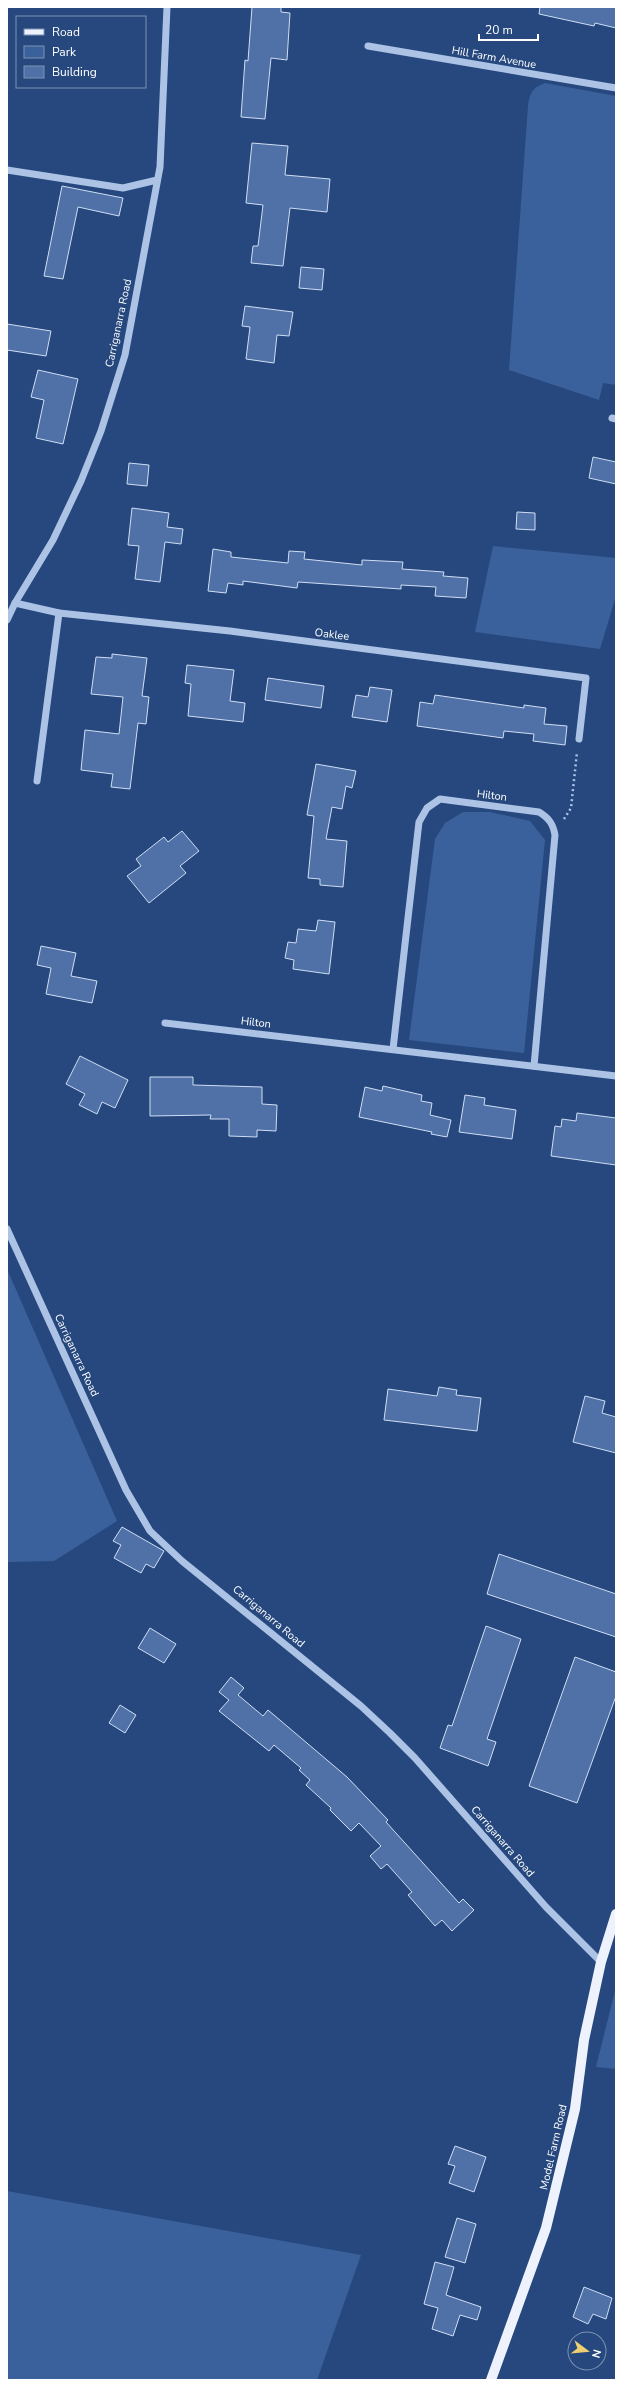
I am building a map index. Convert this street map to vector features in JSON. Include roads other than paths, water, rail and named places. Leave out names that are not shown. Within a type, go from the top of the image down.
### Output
[{"type":"main road","name":"Model Farm Road","points":[[491,2380],[546,2228],[572,2123],[584,2040],[601,1962],[616,1914]]},
{"type":"street","name":"Carriganarra Road","points":[[7,620],[15,603],[53,540],[101,431],[125,355],[157,180],[167,7]]},
{"type":"street","name":"Hill Farm Avenue","points":[[368,46],[616,88]]},
{"type":"street","points":[[7,170],[122,188],[157,180]]},
{"type":"street","name":"Oaklee","points":[[15,603],[59,613],[230,631],[586,678],[579,739]]},
{"type":"street","points":[[37,781],[59,613]]},
{"type":"street","name":"Hilton","points":[[393,1049],[419,822],[427,808],[440,799],[539,812],[548,818],[554,826],[555,835],[534,1066]]},
{"type":"street","name":"Hilton","points":[[165,1023],[616,1076]]},
{"type":"street","name":"Carriganarra Road","points":[[7,1229],[126,1490],[150,1531],[182,1561],[356,1702],[390,1733],[415,1758],[546,1908],[601,1962]]}]
